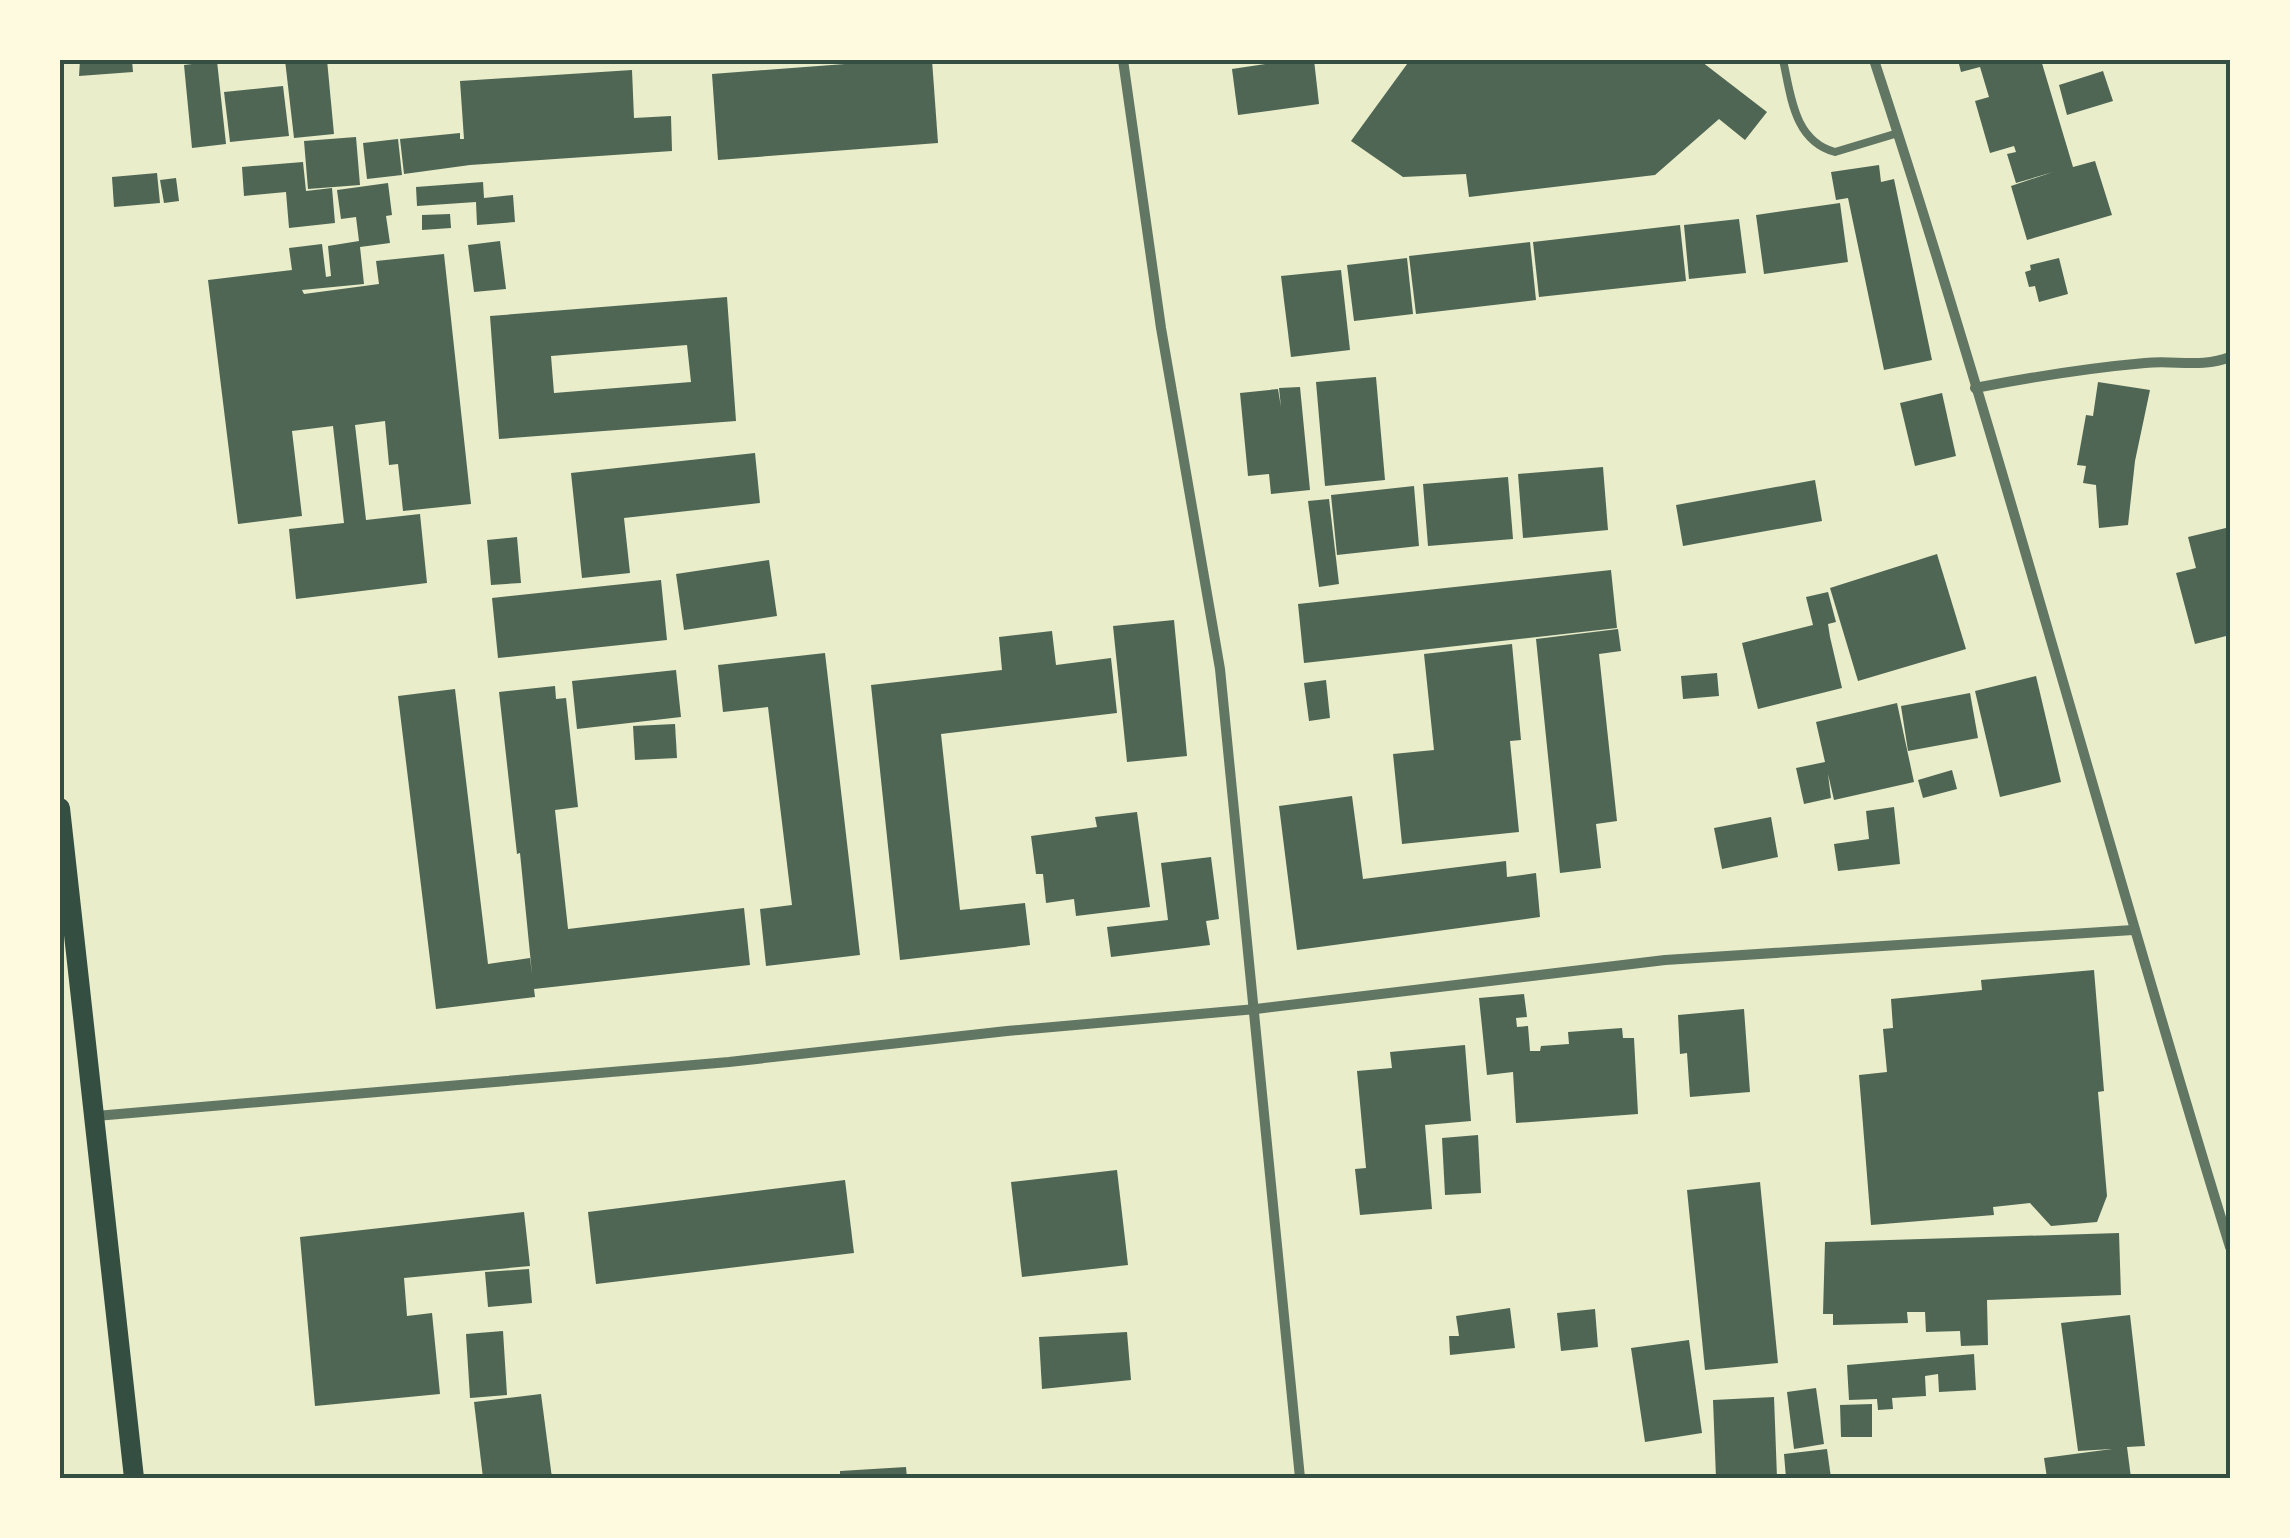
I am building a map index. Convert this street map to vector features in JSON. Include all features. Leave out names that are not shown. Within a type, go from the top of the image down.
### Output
[{"type":"main road","points":[[60,808],[134,1478]]},
{"type":"street","points":[[1123,60],[1160,328],[1220,668],[1300,1478]]},
{"type":"street","points":[[1874,60],[2230,1247]]},
{"type":"street","points":[[1975,388],[2100,367],[2156,362],[2211,364],[2230,357]]},
{"type":"street","points":[[96,1116],[729,1062],[1007,1031],[1256,1009],[1665,960],[2133,930]]},
{"type":"lane","points":[[1783,60],[1796,118],[1812,142],[1823,149],[1835,152],[1898,133]]},
{"type":"building","points":[[80,60],[132,60],[133,72],[79,76]]},
{"type":"building","points":[[285,60],[327,60],[334,134],[294,138]]},
{"type":"building","points":[[932,60],[938,143],[718,160],[712,74]]},
{"type":"building","points":[[1314,60],[1319,104],[1238,115],[1232,69]]},
{"type":"building","points":[[1410,60],[1704,60],[1767,112],[1745,140],[1719,119],[1655,175],[1469,197],[1466,174],[1403,177],[1351,141]]},
{"type":"building","points":[[1958,60],[2041,60],[2073,167],[2095,161],[2112,215],[2027,240],[2011,186],[2053,172],[2016,183],[2007,154],[2016,152],[2014,146],[1990,153],[1975,101],[1989,97],[1980,67],[1961,72]]},
{"type":"building","points":[[217,61],[226,144],[192,148],[184,65]]},
{"type":"building","points":[[632,70],[634,118],[671,116],[672,151],[470,165],[404,174],[400,139],[460,133],[460,139],[464,139],[460,81]]},
{"type":"building","points":[[2103,71],[2113,101],[2067,115],[2059,85]]},
{"type":"building","points":[[283,86],[289,136],[230,142],[224,92]]},
{"type":"building","points":[[356,137],[360,185],[308,189],[304,141]]},
{"type":"building","points":[[398,139],[402,175],[367,179],[363,143]]},
{"type":"building","points":[[303,162],[306,191],[332,188],[335,223],[289,228],[286,192],[244,196],[242,167]]},
{"type":"building","points":[[1879,165],[1881,182],[1894,179],[1932,360],[1884,370],[1848,198],[1836,200],[1831,172]]},
{"type":"building","points":[[157,173],[160,203],[114,207],[112,177]]},
{"type":"building","points":[[176,178],[179,201],[164,203],[160,180]]},
{"type":"building","points":[[483,182],[484,198],[513,195],[515,222],[477,225],[476,202],[417,206],[416,187]]},
{"type":"building","points":[[388,183],[392,215],[386,216],[390,243],[360,247],[364,284],[302,290],[304,294],[379,284],[376,261],[444,254],[471,504],[403,511],[398,464],[389,465],[385,421],[355,425],[366,520],[420,514],[427,583],[296,599],[289,529],[344,523],[333,426],[292,431],[302,516],[238,524],[208,280],[292,270],[289,248],[322,244],[326,277],[331,276],[328,246],[359,241],[356,217],[341,219],[337,190]]},
{"type":"building","points":[[1840,203],[1848,262],[1764,274],[1756,215]]},
{"type":"building","points":[[450,214],[451,228],[422,230],[422,215]]},
{"type":"building","points":[[1739,219],[1746,273],[1689,279],[1684,225]]},
{"type":"building","points":[[1680,225],[1686,281],[1539,297],[1533,242]]},
{"type":"building","points":[[500,241],[506,289],[474,292],[468,245]]},
{"type":"building","points":[[1530,242],[1536,300],[1416,314],[1409,256]]},
{"type":"building","points":[[1407,258],[1413,314],[1354,321],[1347,265]]},
{"type":"building","points":[[2059,258],[2068,294],[2039,302],[2035,286],[2029,287],[2025,272],[2031,270],[2030,265]]},
{"type":"building","points":[[1341,270],[1350,350],[1291,357],[1281,276]]},
{"type":"building","points":[[727,297],[736,421],[499,439],[490,316]],"holes":[[[687,345],[691,382],[554,393],[551,356]]]},
{"type":"building","points":[[1376,377],[1385,480],[1325,486],[1316,382]]},
{"type":"building","points":[[2098,382],[2150,390],[2135,461],[2128,525],[2099,528],[2096,485],[2083,483],[2086,466],[2077,465],[2086,415],[2093,416]]},
{"type":"building","points":[[1300,387],[1310,490],[1271,494],[1269,474],[1248,476],[1240,393],[1278,389],[1281,407],[1279,388]]},
{"type":"building","points":[[1942,393],[1956,456],[1915,466],[1900,403]]},
{"type":"building","points":[[755,453],[760,503],[624,518],[630,573],[582,578],[571,473]]},
{"type":"building","points":[[1603,467],[1608,530],[1523,538],[1518,474]]},
{"type":"building","points":[[1508,477],[1513,539],[1428,546],[1423,484]]},
{"type":"building","points":[[1815,480],[1822,521],[1683,546],[1676,505]]},
{"type":"building","points":[[1414,486],[1419,546],[1337,555],[1331,495]]},
{"type":"building","points":[[1329,499],[1339,584],[1319,587],[1308,501]]},
{"type":"building","points":[[2230,527],[2230,635],[2195,644],[2176,573],[2196,568],[2188,537]]},
{"type":"building","points":[[517,537],[521,583],[491,585],[487,540]]},
{"type":"building","points":[[1937,554],[1966,649],[1858,681],[1830,588]]},
{"type":"building","points":[[769,560],[777,616],[684,630],[676,574]]},
{"type":"building","points":[[1611,570],[1617,628],[1304,663],[1298,604]]},
{"type":"building","points":[[661,580],[667,640],[498,658],[492,598]]},
{"type":"building","points":[[1828,592],[1836,622],[1828,624],[1842,688],[1758,709],[1742,643],[1813,625],[1806,597]]},
{"type":"building","points":[[1174,620],[1187,756],[1127,762],[1113,626]]},
{"type":"building","points":[[1618,629],[1621,651],[1599,654],[1617,821],[1596,824],[1601,868],[1560,873],[1536,639]]},
{"type":"building","points":[[1052,631],[1056,665],[1111,658],[1117,713],[941,734],[960,910],[1025,903],[1030,945],[900,960],[871,685],[1002,670],[999,637]]},
{"type":"building","points":[[1512,644],[1521,740],[1510,741],[1519,832],[1402,844],[1393,754],[1434,750],[1424,654]]},
{"type":"building","points":[[825,653],[860,955],[766,966],[760,909],[792,905],[768,707],[723,712],[718,665]]},
{"type":"building","points":[[676,670],[681,717],[577,729],[572,681]]},
{"type":"building","points":[[1717,673],[1719,696],[1683,699],[1681,676]]},
{"type":"building","points":[[2036,676],[2061,782],[2000,797],[1975,691]]},
{"type":"building","points":[[1326,680],[1330,718],[1309,721],[1304,683]]},
{"type":"building","points":[[555,686],[556,699],[566,698],[578,807],[555,810],[568,929],[744,908],[750,965],[534,989],[535,997],[436,1009],[398,696],[455,689],[488,964],[530,958],[532,974],[499,692]]},
{"type":"building","points":[[1970,693],[1978,738],[1908,751],[1901,706]]},
{"type":"building","points":[[1897,703],[1914,782],[1834,800],[1828,774],[1831,798],[1804,804],[1796,768],[1825,762],[1816,722]]},
{"type":"building","points":[[675,724],[677,758],[635,760],[633,726]]},
{"type":"building","points":[[1952,770],[1957,789],[1923,798],[1918,780]]},
{"type":"building","points":[[1352,796],[1363,879],[1506,861],[1507,877],[1536,873],[1540,917],[1297,950],[1279,806]]},
{"type":"building","points":[[1894,807],[1900,864],[1838,871],[1834,844],[1869,839],[1866,811]]},
{"type":"building","points":[[1137,812],[1150,907],[1076,916],[1074,899],[1046,903],[1043,874],[1036,874],[1031,836],[1097,827],[1095,817]]},
{"type":"building","points":[[1771,817],[1778,857],[1722,869],[1714,828]]},
{"type":"building","points":[[1211,857],[1219,919],[1206,921],[1210,945],[1111,957],[1107,927],[1168,920],[1161,863]]},
{"type":"building","points":[[2094,970],[2104,1091],[2098,1092],[2107,1196],[2097,1222],[2051,1226],[2030,1203],[1993,1207],[1994,1215],[1871,1225],[1859,1075],[1887,1072],[1883,1029],[1893,1028],[1891,999],[1982,990],[1981,980]]},
{"type":"building","points":[[1524,994],[1527,1017],[1516,1018],[1517,1027],[1528,1026],[1530,1051],[1569,1044],[1568,1032],[1622,1028],[1623,1038],[1634,1038],[1638,1114],[1516,1123],[1513,1072],[1487,1075],[1479,998]]},
{"type":"building","points":[[1744,1009],[1750,1092],[1690,1097],[1687,1053],[1680,1054],[1678,1015]]},
{"type":"building","points":[[1465,1045],[1471,1121],[1425,1125],[1432,1209],[1360,1215],[1355,1169],[1366,1168],[1357,1071],[1392,1068],[1390,1052]]},
{"type":"building","points":[[1478,1135],[1481,1193],[1445,1195],[1442,1138]]},
{"type":"building","points":[[1117,1170],[1128,1265],[1022,1277],[1011,1182]]},
{"type":"building","points":[[845,1180],[854,1253],[596,1284],[588,1212]]},
{"type":"building","points":[[1760,1182],[1778,1363],[1705,1370],[1687,1190]]},
{"type":"building","points":[[524,1212],[530,1266],[404,1278],[407,1316],[432,1313],[440,1394],[315,1406],[300,1237]]},
{"type":"building","points":[[2119,1233],[2121,1295],[1987,1300],[1988,1345],[1961,1346],[1960,1331],[1926,1332],[1925,1312],[1907,1312],[1908,1323],[1833,1325],[1833,1314],[1823,1314],[1825,1242]]},
{"type":"building","points":[[529,1269],[532,1303],[488,1307],[485,1272]]},
{"type":"building","points":[[1510,1308],[1515,1348],[1450,1355],[1449,1336],[1459,1336],[1456,1316]]},
{"type":"building","points":[[1595,1309],[1598,1347],[1561,1351],[1557,1313]]},
{"type":"building","points":[[2130,1315],[2145,1446],[2127,1447],[2131,1478],[2047,1478],[2044,1458],[2112,1449],[2078,1451],[2061,1323]]},
{"type":"building","points":[[503,1331],[507,1395],[470,1398],[466,1334]]},
{"type":"building","points":[[1127,1332],[1131,1380],[1042,1389],[1039,1337]]},
{"type":"building","points":[[1689,1340],[1702,1433],[1645,1442],[1631,1348]]},
{"type":"building","points":[[1974,1354],[1976,1390],[1939,1392],[1938,1374],[1925,1376],[1926,1396],[1892,1398],[1893,1409],[1878,1410],[1877,1399],[1849,1400],[1847,1365]]},
{"type":"building","points":[[1816,1388],[1824,1444],[1794,1449],[1787,1392]]},
{"type":"building","points":[[541,1394],[552,1478],[483,1478],[474,1402]]},
{"type":"building","points":[[1774,1397],[1777,1478],[1716,1478],[1713,1400]]},
{"type":"building","points":[[1872,1404],[1872,1437],[1841,1437],[1840,1405]]},
{"type":"building","points":[[1827,1449],[1831,1478],[1786,1478],[1784,1454]]},
{"type":"building","points":[[906,1467],[907,1478],[840,1478],[840,1471]]}]
